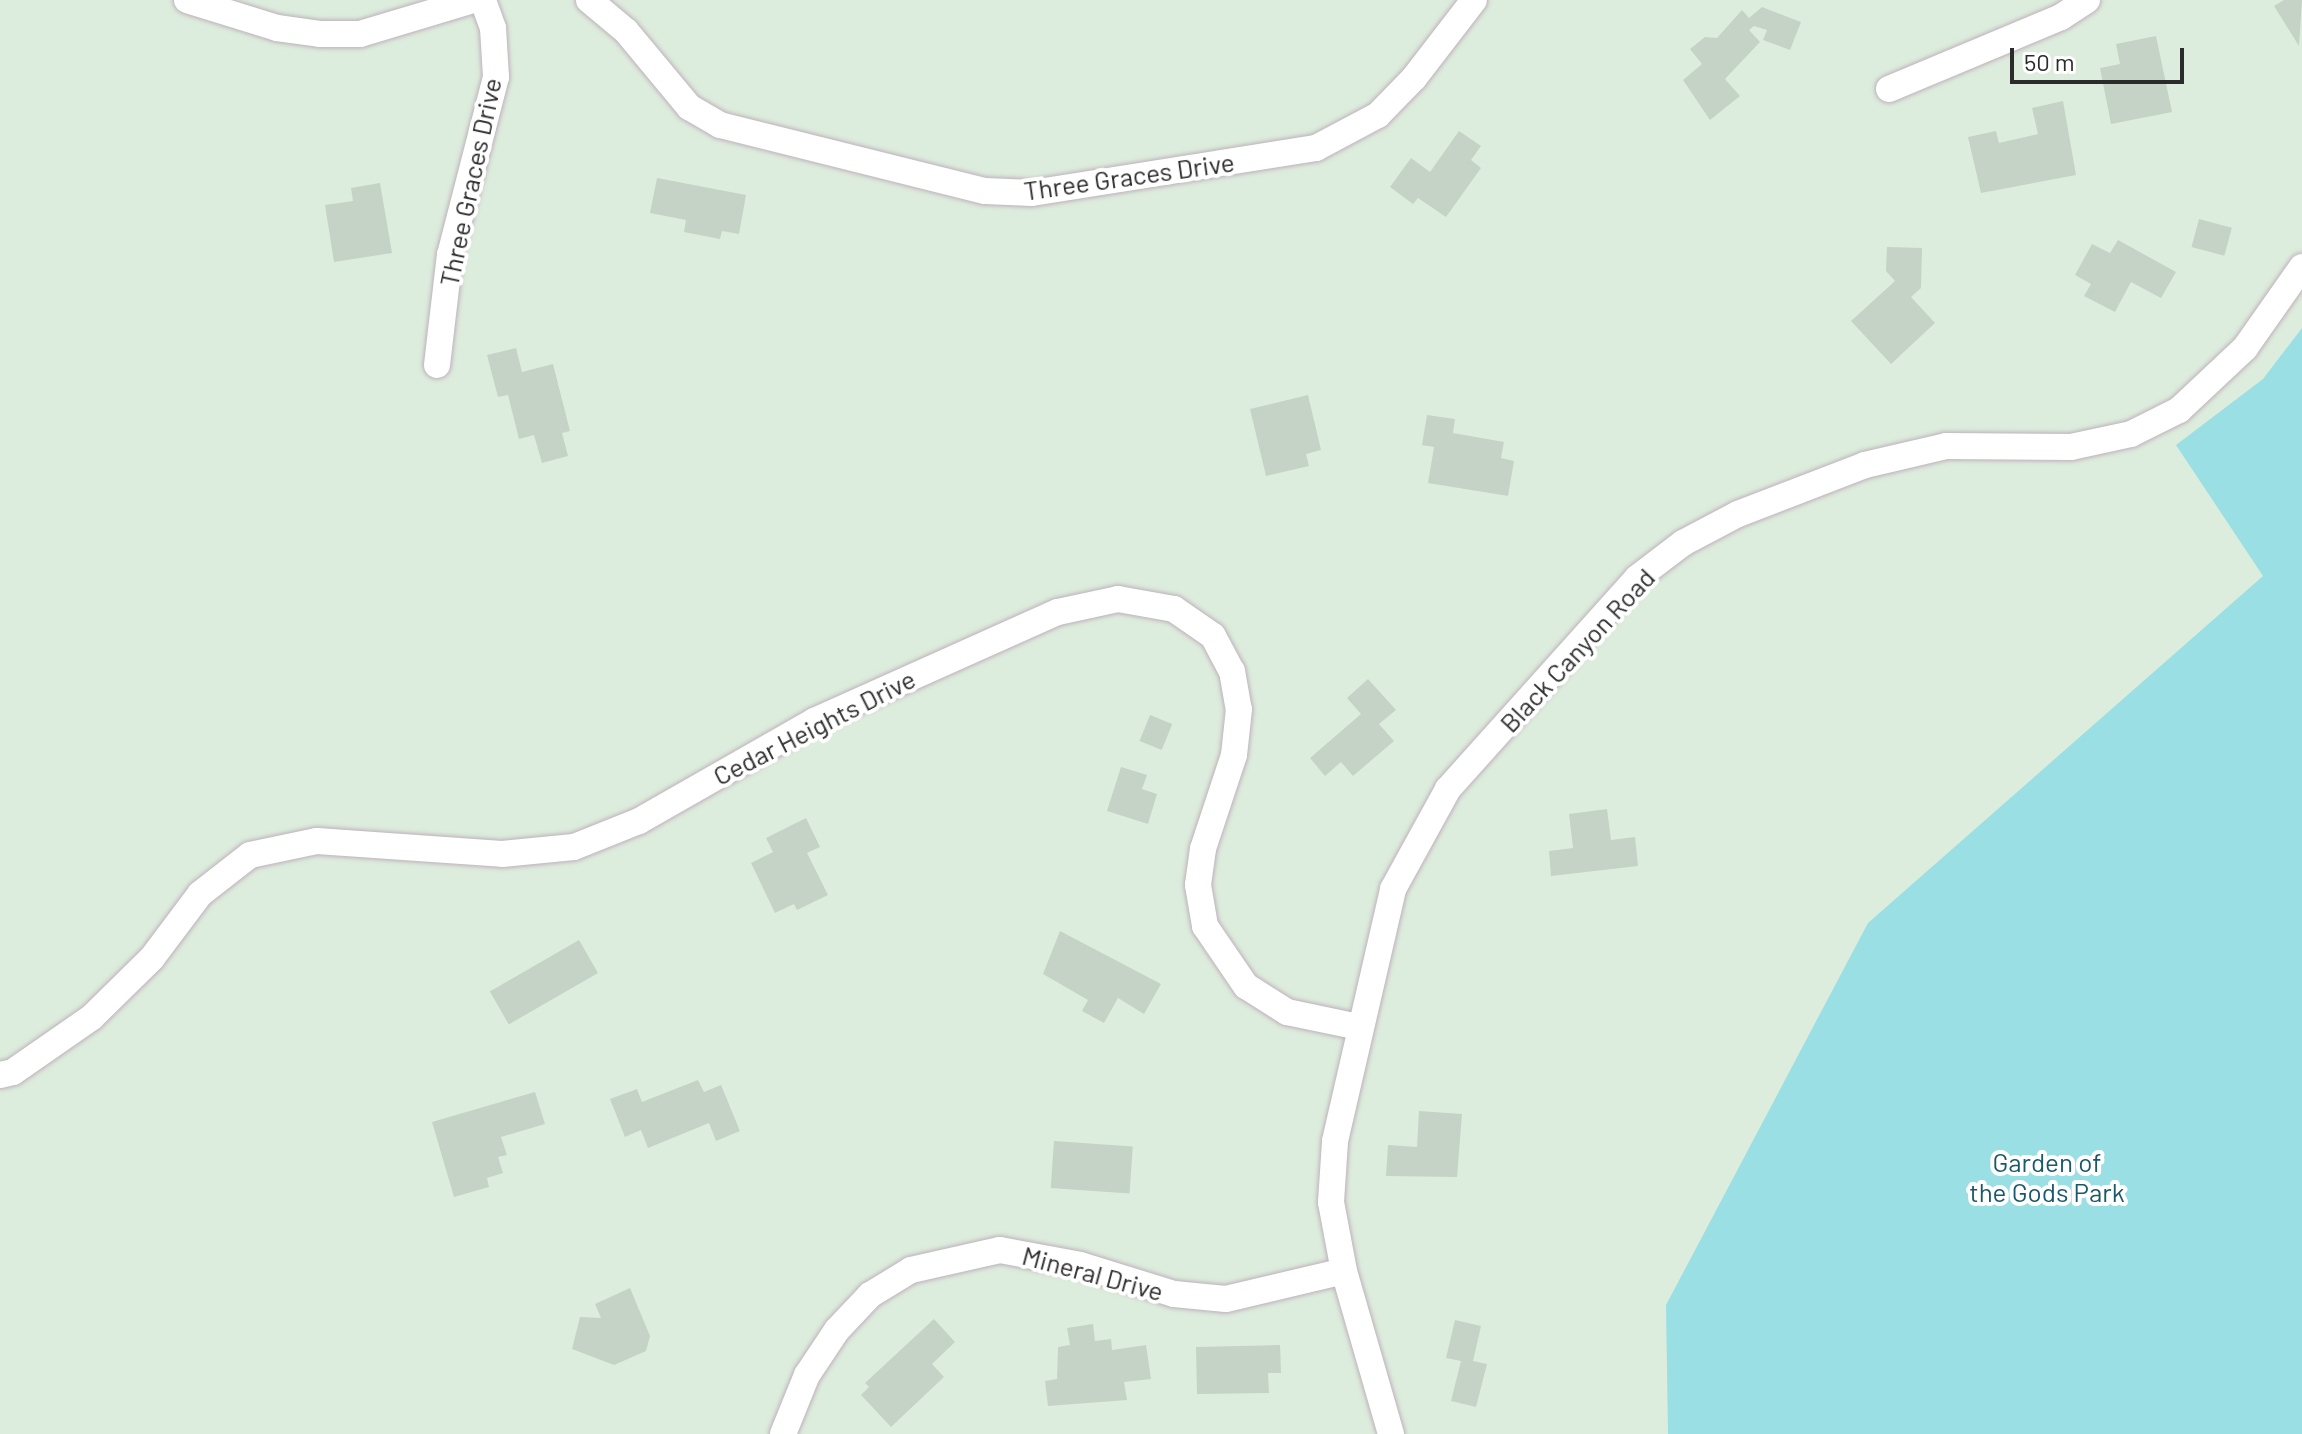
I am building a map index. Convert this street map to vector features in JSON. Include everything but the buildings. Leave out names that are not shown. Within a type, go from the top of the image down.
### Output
[{"type":"street","points":[[187,0],[277,28],[360,34],[473,0]]},
{"type":"street","name":"Three Graces Drive","points":[[437,365],[450,255],[496,77],[493,28],[483,0]]},
{"type":"street","name":"Three Graces Drive","points":[[589,0],[626,31],[689,107],[720,125],[985,191],[1032,193],[1316,148],[1378,115],[1414,78],[1474,0]]},
{"type":"street","points":[[1889,89],[2061,17],[2087,0]]},
{"type":"street","name":"Black Canyon Road","points":[[1391,1434],[1344,1271],[1331,1202],[1335,1141],[1393,889],[1419,834],[1448,789],[1637,578],[1683,543],[1738,514],[1865,465],[1946,446],[2071,447],[2131,434],[2179,410],[2245,348],[2302,267]]},
{"type":"street","name":"Cedar Heights Drive","points":[[0,1075],[13,1072],[92,1017],[152,958],[200,894],[250,855],[317,841],[502,854],[574,847],[639,821],[814,721],[1058,612],[1118,599],[1174,609],[1213,636],[1232,671],[1239,709],[1234,755],[1203,849],[1198,885],[1205,926],[1246,986],[1287,1012],[1359,1027]]},
{"type":"street","name":"Mineral Drive","points":[[783,1434],[807,1375],[837,1330],[870,1295],[911,1270],[957,1257],[1000,1250],[1035,1254],[1174,1294],[1226,1299],[1344,1271]]},
{"type":"green space","name":"Garden of the Gods Park","points":[[2302,328],[2302,1434],[1668,1434],[1666,1305],[1868,923],[2263,576],[2176,445],[2263,379]]}]
